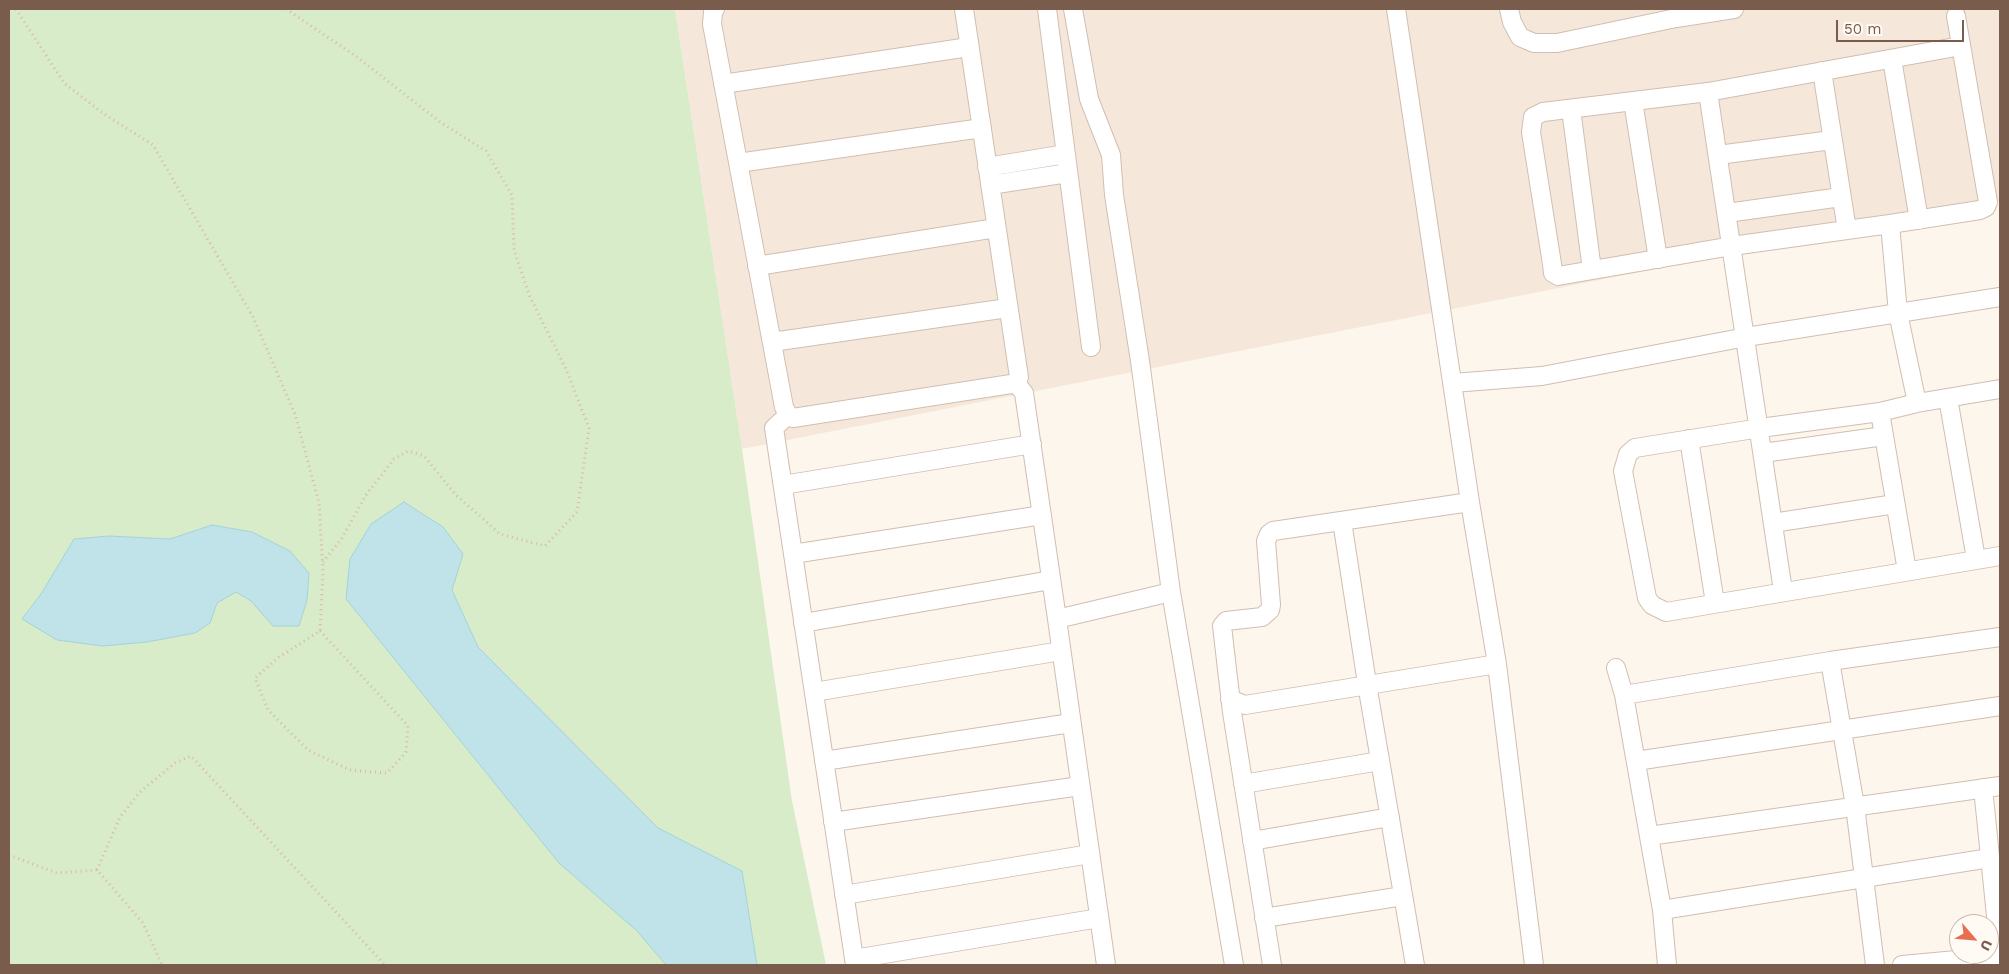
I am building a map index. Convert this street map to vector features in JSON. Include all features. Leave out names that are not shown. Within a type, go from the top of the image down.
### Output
[{"type":"street","points":[[964,9],[1019,377],[1016,383]]},
{"type":"street","points":[[1047,9],[1091,348]]},
{"type":"street","points":[[1073,9],[1089,99],[1111,155],[1114,195],[1140,361],[1171,592],[1234,965]]},
{"type":"street","points":[[1396,9],[1470,502],[1497,664],[1534,965]]},
{"type":"street","points":[[1509,9],[1512,22],[1520,37],[1534,43],[1557,43],[1676,13],[1734,9]]},
{"type":"street","points":[[713,10],[712,24],[723,84],[784,407],[788,415],[793,418],[802,417],[1016,383]]},
{"type":"street","points":[[1956,16],[1988,204],[1986,207],[1980,210],[1919,220],[1732,246],[1558,276],[1553,274],[1531,132],[1533,118],[1543,112],[1708,92],[1961,46]]},
{"type":"street","points":[[723,84],[969,47]]},
{"type":"street","points":[[1892,59],[1919,220]]},
{"type":"street","points":[[1822,71],[1847,230]]},
{"type":"street","points":[[1708,92],[1783,591]]},
{"type":"street","points":[[1633,101],[1658,259]]},
{"type":"street","points":[[1570,109],[1592,270]]},
{"type":"street","points":[[738,163],[982,128]]},
{"type":"street","points":[[1718,155],[1832,140]]},
{"type":"street","points":[[987,167],[1066,154]]},
{"type":"street","points":[[990,185],[1068,173]]},
{"type":"street","points":[[1727,213],[1842,198]]},
{"type":"street","points":[[1890,224],[1898,313],[1917,404]]},
{"type":"street","points":[[757,266],[996,228]]},
{"type":"street","points":[[1453,383],[1542,376],[1746,337],[2000,297]]},
{"type":"street","points":[[772,342],[1008,308]]},
{"type":"street","points":[[1016,383],[1024,393],[1032,444],[1106,965]]},
{"type":"street","points":[[2000,389],[1880,412],[1760,428],[1635,448],[1628,454],[1623,472],[1647,598],[1652,605],[1666,612],[2000,556]]},
{"type":"street","points":[[1948,398],[1976,559]]},
{"type":"street","points":[[1880,412],[1907,571]]},
{"type":"street","points":[[788,415],[774,428],[854,962],[1099,918]]},
{"type":"street","points":[[1763,453],[1884,436]]},
{"type":"street","points":[[1689,439],[1715,603]]},
{"type":"street","points":[[783,485],[1032,444]]},
{"type":"street","points":[[1272,965],[1230,699],[1222,626],[1226,621],[1262,617],[1270,610],[1266,541],[1268,534],[1273,531],[1470,502]]},
{"type":"street","points":[[1773,523],[1896,504]]},
{"type":"street","points":[[793,554],[1042,515]]},
{"type":"street","points":[[1342,521],[1367,685],[1415,965]]},
{"type":"street","points":[[803,623],[1051,580]]},
{"type":"street","points":[[1057,618],[1171,592]]},
{"type":"street","points":[[1624,695],[1830,661],[2000,637]]},
{"type":"street","points":[[814,692],[1061,651]]},
{"type":"street","points":[[1830,661],[1855,806],[1875,965]]},
{"type":"street","points":[[1230,699],[1245,705],[1497,664]]},
{"type":"street","points":[[1616,668],[1624,695],[1662,910],[1667,965]]},
{"type":"street","points":[[1636,761],[2000,706]]},
{"type":"street","points":[[824,761],[1072,724]]},
{"type":"street","points":[[1243,784],[1380,761]]},
{"type":"street","points":[[833,822],[1080,786]]},
{"type":"street","points":[[1649,836],[1992,787],[1990,858],[2000,955],[1902,965]]},
{"type":"street","points":[[1252,841],[1390,817]]},
{"type":"street","points":[[844,894],[1090,854]]},
{"type":"street","points":[[1662,910],[1990,858]]},
{"type":"street","points":[[1264,918],[1403,896]]},
{"type":"path","points":[[16,9],[64,83],[104,114],[153,145],[253,317],[294,414],[319,503],[322,562],[320,631],[408,726],[406,752],[387,773],[350,770],[308,750],[268,710],[255,678],[279,656],[320,631]]},
{"type":"path","points":[[286,9],[358,57],[440,122],[486,151],[512,195],[514,250],[530,297],[566,369],[589,428],[576,512],[545,546],[500,534],[456,495],[424,456],[408,452],[394,459],[366,495],[342,538],[322,562]]},
{"type":"path","points":[[97,870],[120,817],[140,792],[175,763],[191,756],[385,965]]},
{"type":"path","points":[[9,854],[57,873],[97,870]]},
{"type":"path","points":[[97,870],[143,923],[162,965]]},
{"type":"shaded area","points":[[675,9],[2000,9],[2000,201],[742,449]]},
{"type":"green space","points":[[9,9],[675,9],[742,449],[792,801],[826,965],[9,965]]},
{"type":"water","points":[[404,502],[443,527],[463,554],[452,590],[478,647],[658,828],[742,871],[757,965],[666,965],[637,931],[559,863],[346,599],[350,559],[371,524]]},
{"type":"water","points":[[212,525],[252,532],[290,551],[309,573],[307,600],[299,626],[273,626],[251,601],[236,592],[217,603],[210,623],[195,633],[147,642],[103,646],[57,640],[22,619],[41,594],[74,539],[109,536],[170,539]]}]
